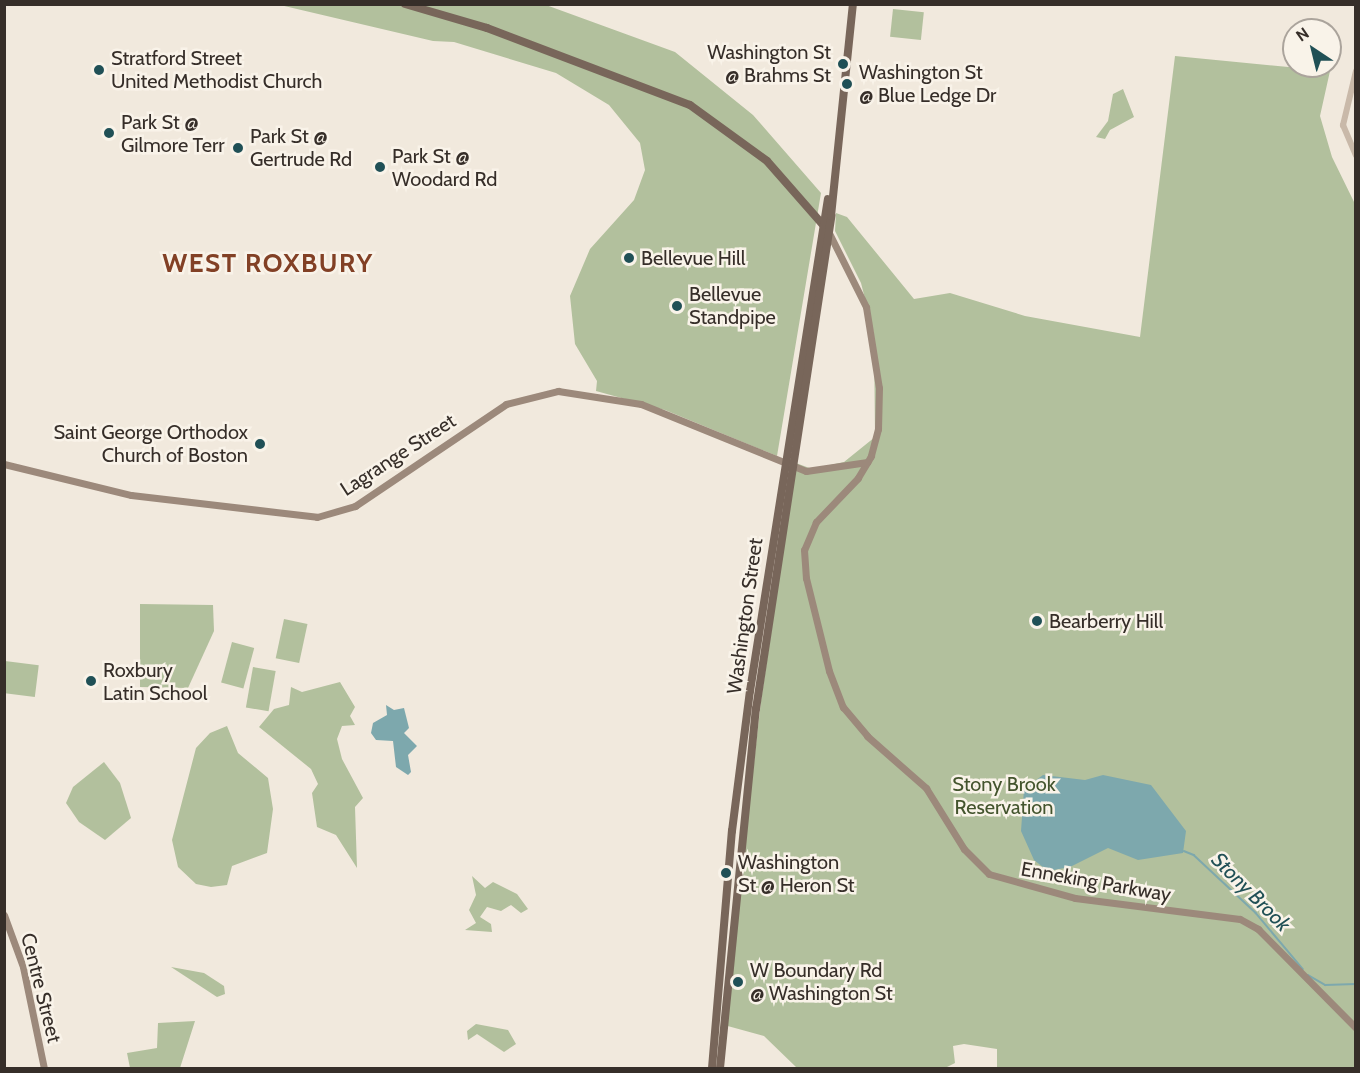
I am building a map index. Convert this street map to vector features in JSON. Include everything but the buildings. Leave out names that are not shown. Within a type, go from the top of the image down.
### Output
[{"type":"main road","points":[[405,4],[487,28],[683,102],[756,151],[825,227]]},
{"type":"main road","name":"Washington Street","points":[[712,1068],[732,831],[784,462],[835,171],[853,4]]},
{"type":"main road","name":"Washington Street","points":[[720,1068],[739,842],[823,258],[825,227]]},
{"type":"main road","name":"Enneking Parkway","points":[[825,227],[854,279],[868,312],[878,362],[878,429],[867,462],[816,522],[805,544],[806,578],[829,671],[855,724],[926,788],[971,859],[998,879],[1052,894],[1143,903],[1184,916],[1240,919],[1258,929],[1356,1028]]},
{"type":"main road","points":[[823,258],[831,253],[839,255],[854,279]]},
{"type":"main road","name":"Lagrange Street","points":[[4,464],[117,492],[317,517],[355,506],[506,404],[558,391],[641,404],[792,467]]},
{"type":"main road","points":[[792,467],[819,472],[867,462]]},
{"type":"main road","name":"Centre Street","points":[[4,915],[23,967],[44,1068]]},
{"type":"street","points":[[1356,71],[1343,125],[1356,154]]},
{"type":"green space","points":[[280,5],[546,5],[675,52],[753,115],[821,193],[777,456],[665,410],[596,391],[597,381],[575,344],[570,296],[590,249],[634,200],[645,170],[640,143],[609,105],[556,73],[454,42],[433,41]]},
{"type":"green space","points":[[893,9],[924,12],[921,40],[890,37]]},
{"type":"green space","name":"Stony Brook Reservation","points":[[1175,56],[1282,66],[1282,78],[1328,78],[1320,116],[1332,157],[1356,206],[1355,1068],[997,1068],[997,1049],[964,1044],[953,1046],[955,1063],[945,1068],[797,1068],[764,1036],[724,1025],[761,701],[796,463],[812,469],[844,462],[875,437],[874,334],[861,283],[835,231],[836,213],[847,217],[914,299],[950,293],[1025,316],[1140,337]]},
{"type":"green space","points":[[1123,89],[1134,117],[1110,130],[1105,139],[1096,137],[1108,121],[1113,94]]},
{"type":"green space","points":[[140,604],[213,605],[214,631],[188,688],[140,687]]},
{"type":"green space","points":[[284,619],[307,624],[299,663],[276,658]]},
{"type":"green space","points":[[232,642],[254,648],[243,689],[221,683]]},
{"type":"green space","points":[[5,661],[39,665],[35,697],[4,693]]},
{"type":"green space","points":[[253,667],[276,671],[269,711],[246,707]]},
{"type":"green space","points":[[340,682],[355,707],[350,716],[355,725],[342,726],[337,739],[342,759],[363,798],[355,807],[357,868],[336,835],[317,827],[312,793],[318,784],[311,769],[259,727],[274,709],[289,705],[291,687],[302,692]]},
{"type":"green space","points":[[227,726],[238,753],[268,778],[273,809],[267,853],[232,866],[227,885],[211,887],[196,884],[178,867],[172,840],[196,748],[210,733]]},
{"type":"green space","points":[[104,762],[120,783],[131,818],[105,840],[79,822],[66,803],[73,787]]},
{"type":"green space","points":[[472,876],[485,888],[493,882],[517,894],[528,909],[521,913],[511,905],[501,911],[487,907],[480,917],[491,924],[492,932],[465,930],[476,923],[469,910],[476,895]]},
{"type":"green space","points":[[171,967],[204,973],[224,986],[225,994],[217,997]]},
{"type":"green space","points":[[195,1021],[180,1068],[130,1068],[127,1053],[157,1048],[158,1023]]},
{"type":"green space","points":[[476,1024],[508,1030],[516,1044],[504,1052],[477,1034],[468,1040],[467,1031]]},
{"type":"water","points":[[386,705],[394,710],[404,708],[409,728],[404,733],[417,746],[408,755],[411,772],[408,775],[396,767],[393,741],[376,740],[371,733],[373,723],[387,715]]},
{"type":"water","points":[[1043,775],[1085,780],[1103,775],[1151,785],[1186,831],[1183,853],[1138,860],[1108,848],[1070,867],[1048,871],[1034,860],[1021,831],[1024,789]]},
{"type":"waterway","name":"Stony Brook","points":[[1184,851],[1194,855],[1256,913],[1303,969]]},
{"type":"waterway","name":"Stony Brook","points":[[1308,975],[1325,985],[1356,984]]},
{"type":"place","name":"Washington St @ Brahms St","points":[[843,64]]},
{"type":"place","name":"Stratford Street United Methodist Church","points":[[99,70]]},
{"type":"place","name":"Washington St @ Blue Ledge Dr","points":[[847,84]]},
{"type":"place","name":"Park St @ Gilmore Terr","points":[[109,133]]},
{"type":"place","name":"Park St @ Gertrude Rd","points":[[238,148]]},
{"type":"place","name":"Park St @ Woodard Rd","points":[[380,167]]},
{"type":"place","name":"Bellevue Hill","points":[[629,258]]},
{"type":"place","name":"Bellevue Standpipe","points":[[677,306]]},
{"type":"place","name":"Saint George Orthodox Church of Boston","points":[[260,444]]},
{"type":"place","name":"Bearberry Hill","points":[[1037,621]]},
{"type":"place","name":"Roxbury Latin School","points":[[91,681]]},
{"type":"place","name":"Washington St @ Heron St","points":[[726,873]]},
{"type":"place","name":"W Boundary Rd @ Washington St","points":[[738,982]]},
{"type":"district","name":"WEST ROXBURY","points":[[268,264]]}]
